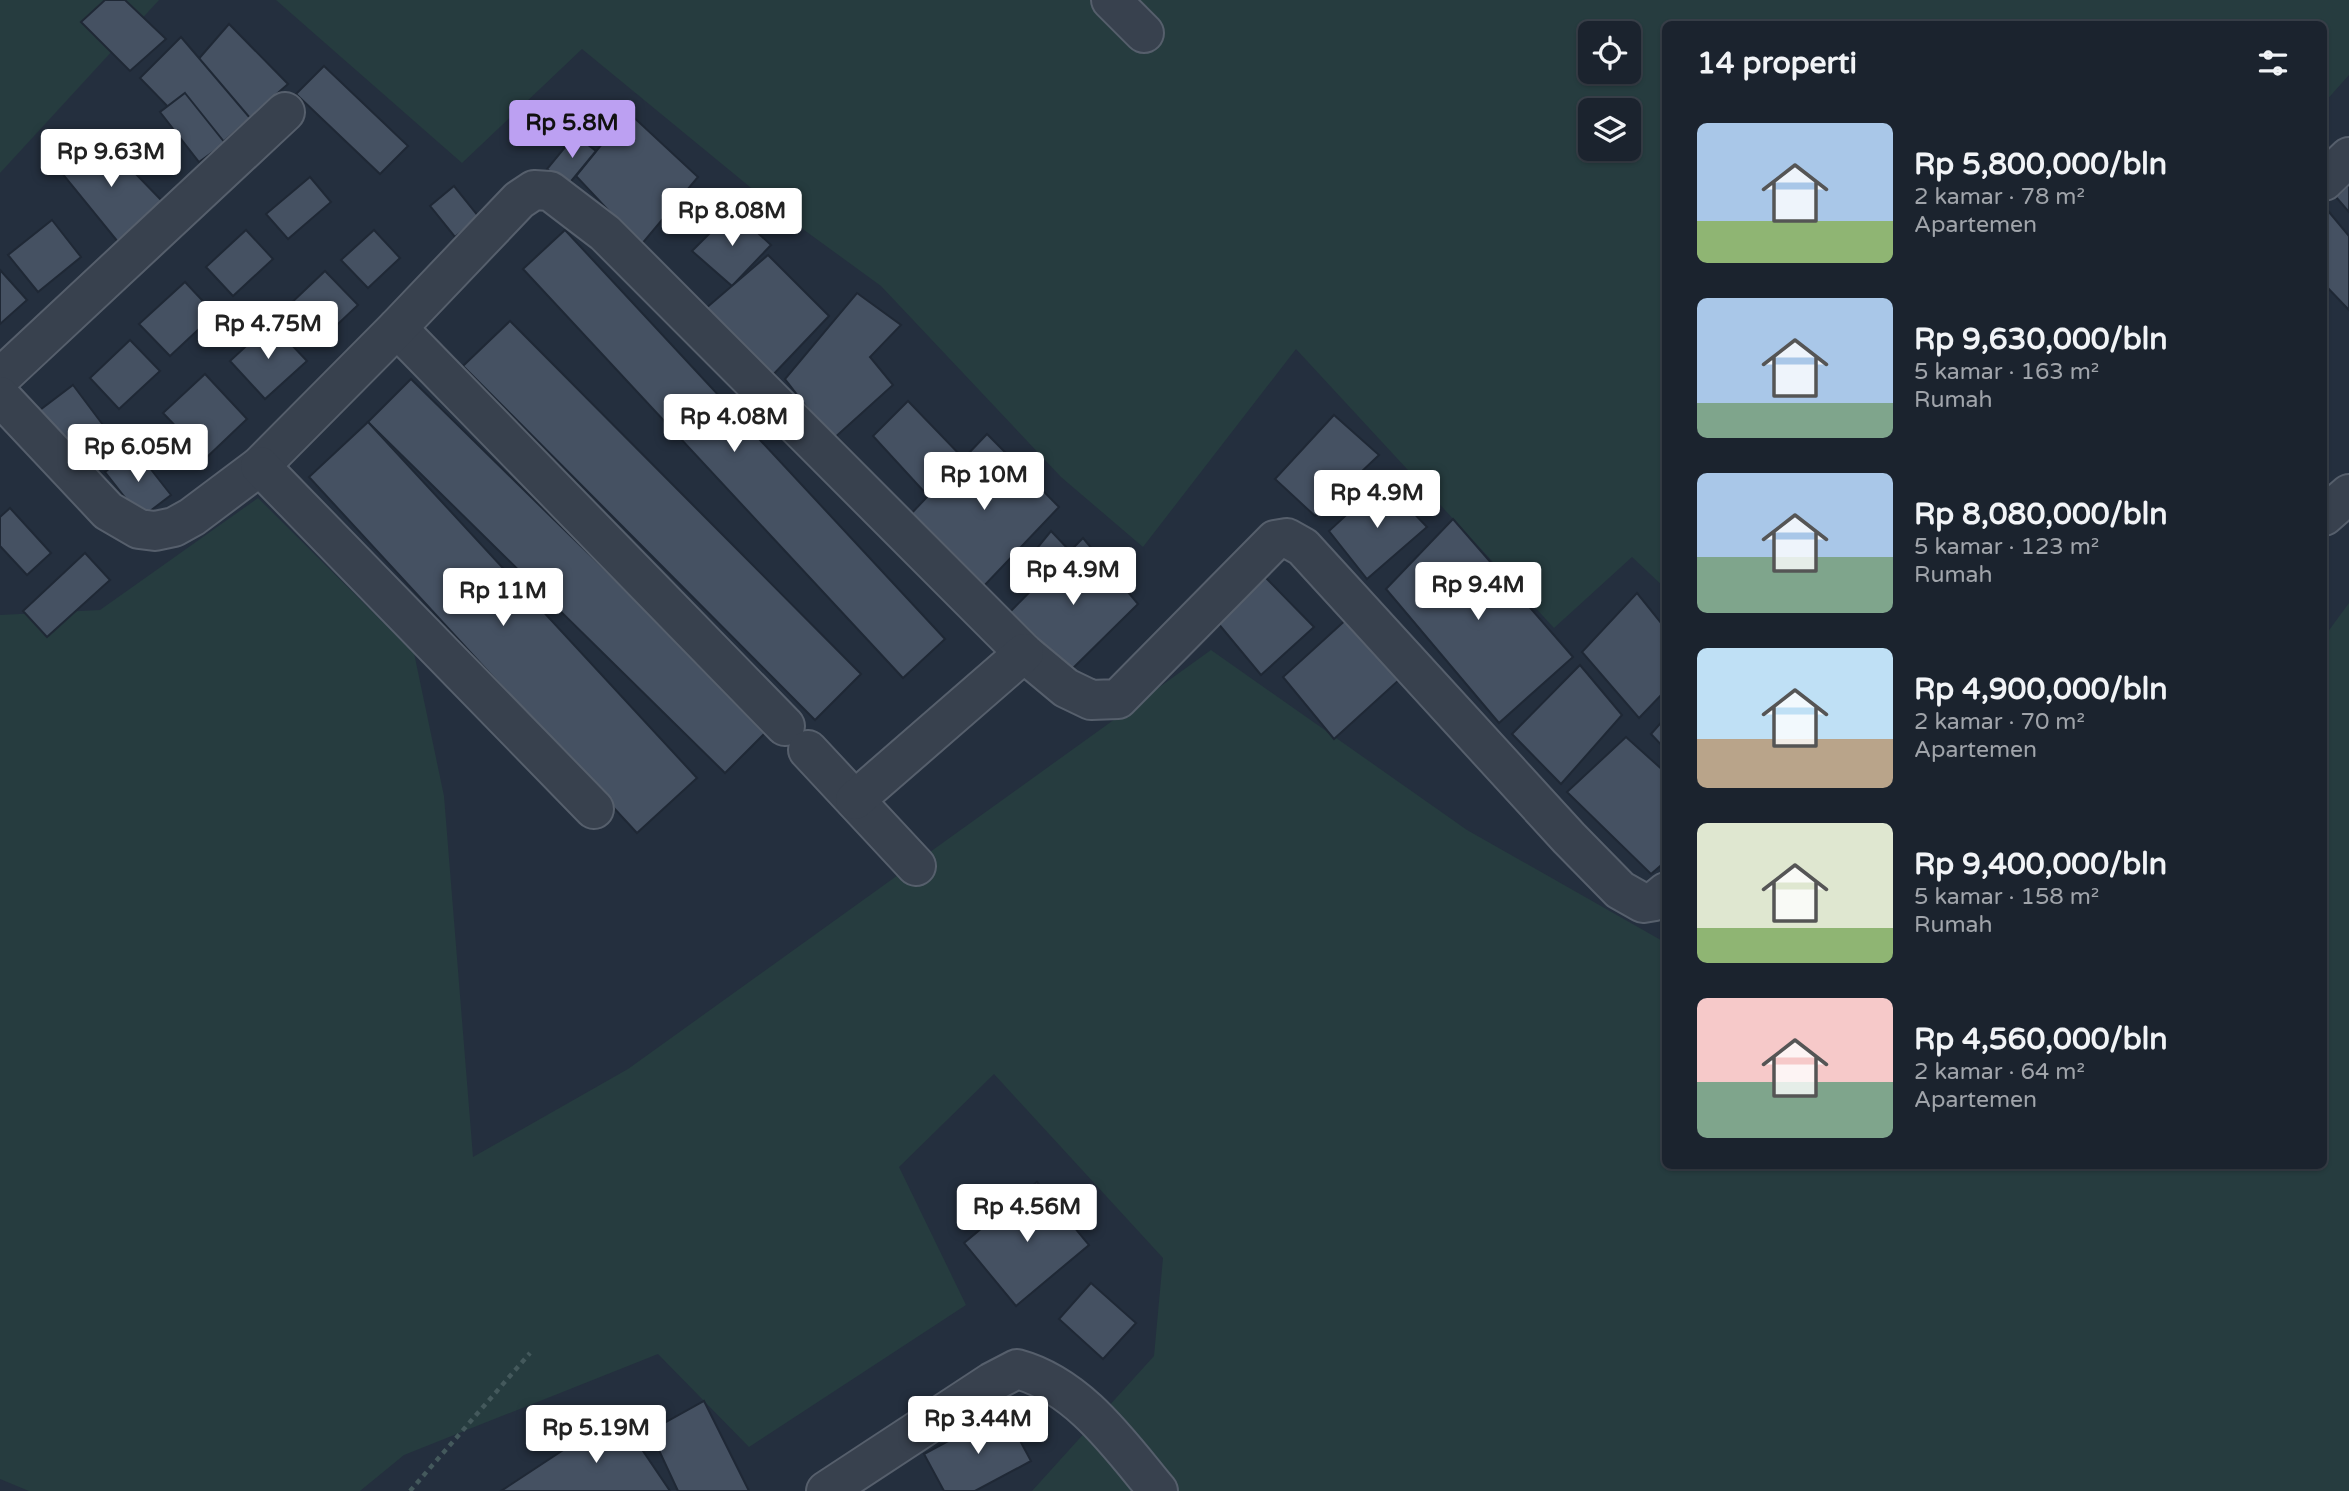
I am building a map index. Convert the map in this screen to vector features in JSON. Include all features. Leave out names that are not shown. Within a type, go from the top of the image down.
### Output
[{"type":"street","points":[[1111,0],[1143,33]]},
{"type":"street","points":[[0,379],[285,112]]},
{"type":"street","points":[[2327,178],[2349,157]]},
{"type":"street","points":[[0,396],[108,511],[139,530],[155,531],[174,527],[192,517],[260,466],[519,200],[534,190],[550,191],[567,201],[614,243],[1024,653],[1066,688],[1091,700],[1118,699],[1275,540],[1287,538],[1303,547],[1569,838],[1620,890],[1643,903],[1656,901],[1662,895]]},
{"type":"street","points":[[397,328],[797,738],[916,866]]},
{"type":"street","points":[[260,466],[594,808]]},
{"type":"street","points":[[2327,513],[2349,494]]},
{"type":"street","points":[[855,800],[1024,653]]},
{"type":"street","points":[[826,1491],[992,1382],[1017,1369],[1040,1376],[1081,1406],[1104,1426],[1158,1491]]},
{"type":"path","points":[[410,1491],[530,1353]]},
{"type":"green space","points":[[0,0],[159,0],[0,173]]},
{"type":"green space","points":[[276,0],[2349,0],[2349,75],[2327,100],[2327,21],[1662,21],[1662,585],[1632,557],[1554,628],[1296,349],[1143,547],[1061,477],[881,286],[789,219],[582,49],[462,163]]},
{"type":"green space","points":[[258,498],[414,653],[444,796],[473,1157],[628,1069],[1211,650],[1467,830],[1662,941],[1662,1169],[2327,1169],[2327,633],[2349,603],[2349,1491],[1032,1491],[1154,1356],[1163,1258],[994,1074],[899,1167],[966,1305],[749,1447],[658,1354],[404,1455],[360,1491],[29,1491],[0,1479],[0,615],[100,610]]},
{"type":"building","points":[[105,0],[125,0],[166,39],[130,71],[81,22]]},
{"type":"building","points":[[229,24],[288,84],[245,122],[196,62]]},
{"type":"building","points":[[181,37],[250,118],[212,152],[140,78]]},
{"type":"building","points":[[324,66],[408,146],[380,174],[296,94]]},
{"type":"building","points":[[185,93],[225,143],[199,162],[160,112]]},
{"type":"building","points":[[628,112],[698,177],[641,245],[576,176]]},
{"type":"building","points":[[575,135],[596,151],[568,185],[547,169]]},
{"type":"building","points":[[101,138],[163,202],[118,242],[61,172]]},
{"type":"building","points":[[310,177],[331,202],[288,239],[266,214]]},
{"type":"building","points":[[2349,184],[2349,212],[2336,197]]},
{"type":"building","points":[[454,186],[479,217],[455,237],[430,206]]},
{"type":"building","points":[[733,210],[771,245],[732,286],[692,251]]},
{"type":"building","points":[[2327,210],[2349,236],[2349,310],[2327,287]]},
{"type":"building","points":[[52,220],[81,257],[38,292],[8,255]]},
{"type":"building","points":[[246,230],[273,259],[233,296],[206,267]]},
{"type":"building","points":[[374,230],[400,258],[368,288],[341,260]]},
{"type":"building","points":[[565,230],[945,639],[903,678],[523,269]]},
{"type":"building","points":[[768,255],[829,316],[769,379],[705,309]]},
{"type":"building","points":[[0,270],[27,300],[0,324]]},
{"type":"building","points":[[325,271],[358,305],[319,342],[286,308]]},
{"type":"building","points":[[185,282],[215,314],[170,356],[139,324]]},
{"type":"building","points":[[857,293],[901,325],[870,357],[893,385],[832,440],[785,379]]},
{"type":"building","points":[[510,321],[861,674],[815,720],[463,366]]},
{"type":"building","points":[[271,323],[307,361],[265,399],[230,361]]},
{"type":"building","points":[[130,340],[160,371],[119,409],[90,378]]},
{"type":"building","points":[[205,374],[247,419],[206,458],[163,413]]},
{"type":"building","points":[[411,379],[768,730],[725,773],[368,422]]},
{"type":"building","points":[[73,385],[109,433],[76,457],[40,410]]},
{"type":"building","points":[[908,401],[964,459],[928,496],[873,436]]},
{"type":"building","points":[[1334,415],[1379,455],[1315,516],[1275,479]]},
{"type":"building","points":[[368,422],[697,778],[637,833],[309,477]]},
{"type":"building","points":[[987,434],[1059,507],[981,589],[908,517]]},
{"type":"building","points":[[135,449],[171,495],[141,518],[105,472]]},
{"type":"building","points":[[1383,481],[1427,527],[1367,579],[1329,531]]},
{"type":"building","points":[[10,508],[51,553],[27,575],[0,546],[0,517]]},
{"type":"building","points":[[1453,519],[1573,657],[1499,723],[1386,589]]},
{"type":"building","points":[[1051,531],[1070,551],[1030,592],[1012,579]]},
{"type":"building","points":[[1083,538],[1138,604],[1067,674],[1006,616]]},
{"type":"building","points":[[85,553],[110,580],[47,637],[23,611]]},
{"type":"building","points":[[1263,575],[1314,627],[1261,675],[1217,622]]},
{"type":"building","points":[[1637,593],[1662,624],[1662,694],[1639,718],[1582,652]]},
{"type":"building","points":[[1349,617],[1400,679],[1334,739],[1283,677]]},
{"type":"building","points":[[1580,665],[1622,715],[1561,784],[1512,734]]},
{"type":"building","points":[[1662,722],[1662,746],[1651,734]]},
{"type":"building","points":[[1626,737],[1662,769],[1662,864],[1651,874],[1567,792]]},
{"type":"building","points":[[1037,1182],[1089,1245],[1016,1306],[964,1243]]},
{"type":"building","points":[[1091,1283],[1136,1323],[1103,1359],[1059,1319]]},
{"type":"building","points":[[704,1401],[749,1491],[678,1491],[650,1431]]},
{"type":"building","points":[[1004,1411],[1031,1461],[975,1491],[944,1491],[924,1454]]},
{"type":"building","points":[[618,1414],[670,1491],[501,1491]]}]
